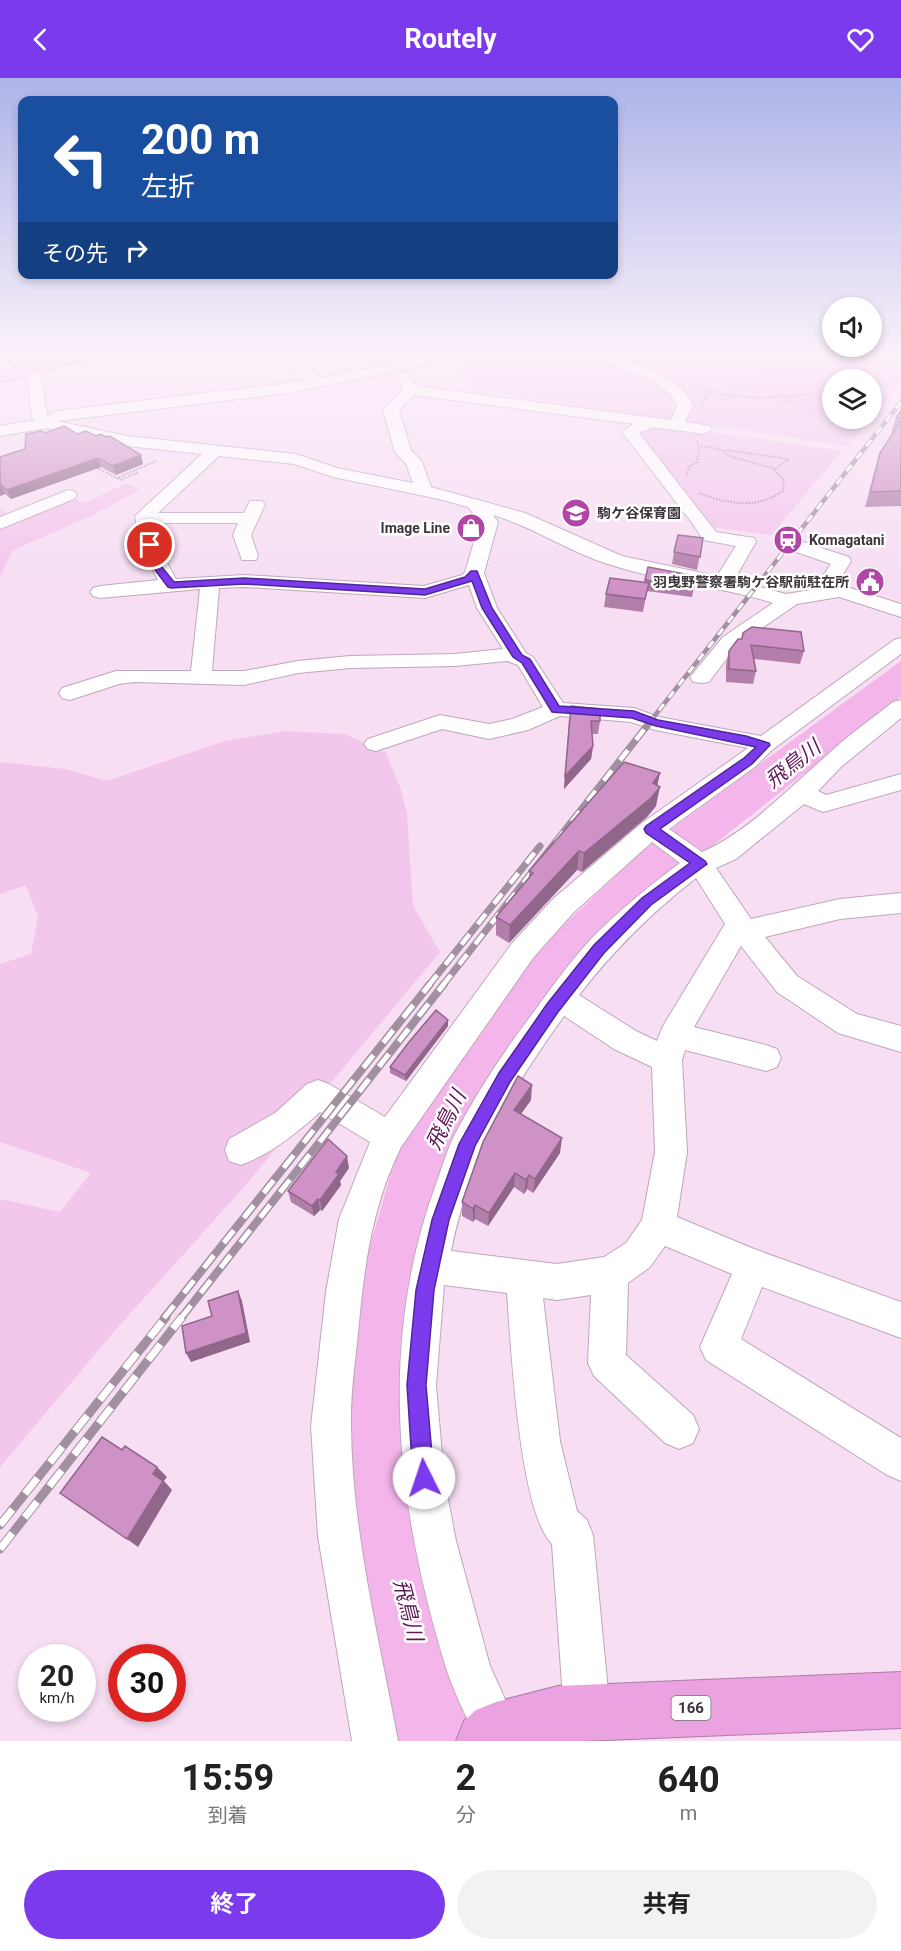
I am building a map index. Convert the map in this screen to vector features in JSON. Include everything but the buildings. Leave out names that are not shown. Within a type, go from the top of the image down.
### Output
[{"type":"highway","name":"166","points":[[492,1738],[558,1714],[901,1700]]},
{"type":"street","points":[[90,432],[127,441],[296,459],[333,472],[424,490],[519,517],[616,561],[791,600]]},
{"type":"street","points":[[397,432],[403,452],[414,462],[424,490]]},
{"type":"street","points":[[631,432],[701,522],[709,536],[747,542],[722,583]]},
{"type":"street","points":[[171,585],[157,566],[144,518],[216,450]]},
{"type":"street","points":[[0,524],[68,495]]},
{"type":"street","points":[[100,592],[244,581],[425,592],[469,579],[474,573],[489,522],[474,503]]},
{"type":"street","points":[[144,518],[253,512],[242,536],[249,556]]},
{"type":"street","points":[[803,549],[842,561],[825,587],[832,592]]},
{"type":"street","points":[[474,573],[487,608],[518,657]]},
{"type":"street","points":[[201,677],[210,583]]},
{"type":"street","points":[[701,677],[730,641],[791,600],[840,591],[901,611]]},
{"type":"street","points":[[375,1741],[339,1536],[331,1426],[344,1292],[356,1219],[376,1164],[390,1137],[522,950],[562,906],[653,831],[748,761],[764,745],[901,644]]},
{"type":"street","points":[[70,693],[116,678],[134,676],[244,678],[298,667],[350,662],[455,660],[507,655],[526,661],[556,709]]},
{"type":"street","points":[[492,1738],[469,1670],[435,1541],[424,1478],[417,1385],[425,1290],[440,1220],[467,1144],[504,1077],[560,998],[599,949],[647,902],[698,862],[727,852],[802,793],[833,762],[901,707]]},
{"type":"street","points":[[376,744],[441,722],[450,722],[484,732],[500,730],[556,709],[634,715],[656,723],[746,739],[764,745]]},
{"type":"street","points":[[802,793],[823,804],[901,782]]},
{"type":"street","points":[[653,831],[698,862],[742,928],[787,984],[848,1024],[901,1039]]},
{"type":"street","points":[[430,1266],[557,1282],[610,1275],[638,1255],[658,1226],[672,1152],[670,1047],[742,928],[840,909],[901,903]]},
{"type":"street","points":[[560,998],[625,1040],[766,1058]]},
{"type":"street","points":[[241,1150],[286,1123],[318,1094],[390,1137]]},
{"type":"street","points":[[658,1226],[753,1266],[901,1320]]},
{"type":"street","points":[[753,1266],[719,1347],[901,1461]]},
{"type":"street","points":[[610,1275],[607,1363],[679,1429]]},
{"type":"street","points":[[523,1277],[540,1441],[559,1522],[572,1535],[587,1712]]},
{"type":"path","points":[[687,480],[686,473],[689,466],[697,462],[700,432]]},
{"type":"path","points":[[697,446],[789,459],[775,469]]},
{"type":"path","points":[[693,489],[730,503],[768,500],[784,489],[784,478],[775,469],[758,462],[732,457],[723,450]]},
{"type":"path","points":[[119,479],[137,473],[134,471],[159,458]]},
{"type":"path","points":[[92,466],[119,479],[123,485]]},
{"type":"shaded area","points":[[640,432],[708,432],[842,451],[771,535],[710,527],[635,434]]},
{"type":"shaded area","points":[[752,432],[860,432],[848,446]]},
{"type":"shaded area","points":[[127,483],[140,490],[87,518],[13,550],[0,577],[0,508],[16,520],[71,496],[84,503]]},
{"type":"shaded area","points":[[285,731],[345,734],[386,753],[401,790],[407,814],[413,906],[440,952],[244,1187],[119,1326],[0,1467],[0,1199],[60,1212],[91,1173],[0,1142],[0,964],[31,954],[38,917],[26,885],[0,894],[0,762],[65,769],[107,781],[225,741]]},
{"type":"water","name":"飛鳥川","points":[[901,661],[901,697],[716,843],[645,892],[487,1088],[406,1352],[478,1741],[398,1741],[390,1720],[343,1455],[351,1311],[398,1149],[458,1049],[546,942],[639,854]]},
{"type":"railway","points":[[649,723],[878,432]]},
{"type":"railway","points":[[443,985],[650,722]]},
{"type":"railway","points":[[429,985],[540,846]]},
{"type":"railway","points":[[164,1318],[430,984]]},
{"type":"railway","points":[[181,1318],[444,984]]},
{"type":"railway","points":[[0,1525],[166,1317]]},
{"type":"railway","points":[[0,1549],[182,1317]]},
{"type":"place","name":"駒ケ谷保育園","points":[[576,513]]},
{"type":"place","name":"Image Line","points":[[471,528]]},
{"type":"place","name":"Komagatani","points":[[788,540]]},
{"type":"place","name":"羽曳野警察署駒ケ谷駅前駐在所","points":[[870,582]]},
{"type":"route","points":[[150,545],[157,566],[171,585],[244,581],[425,592],[454,585],[469,579],[474,573],[487,608],[518,657],[526,661],[556,709],[634,715],[656,723],[746,739],[764,745],[748,761],[651,829],[700,864],[691,868],[647,902],[599,949],[552,1008],[504,1077],[467,1144],[440,1220],[425,1290],[417,1385],[424,1478]]}]
